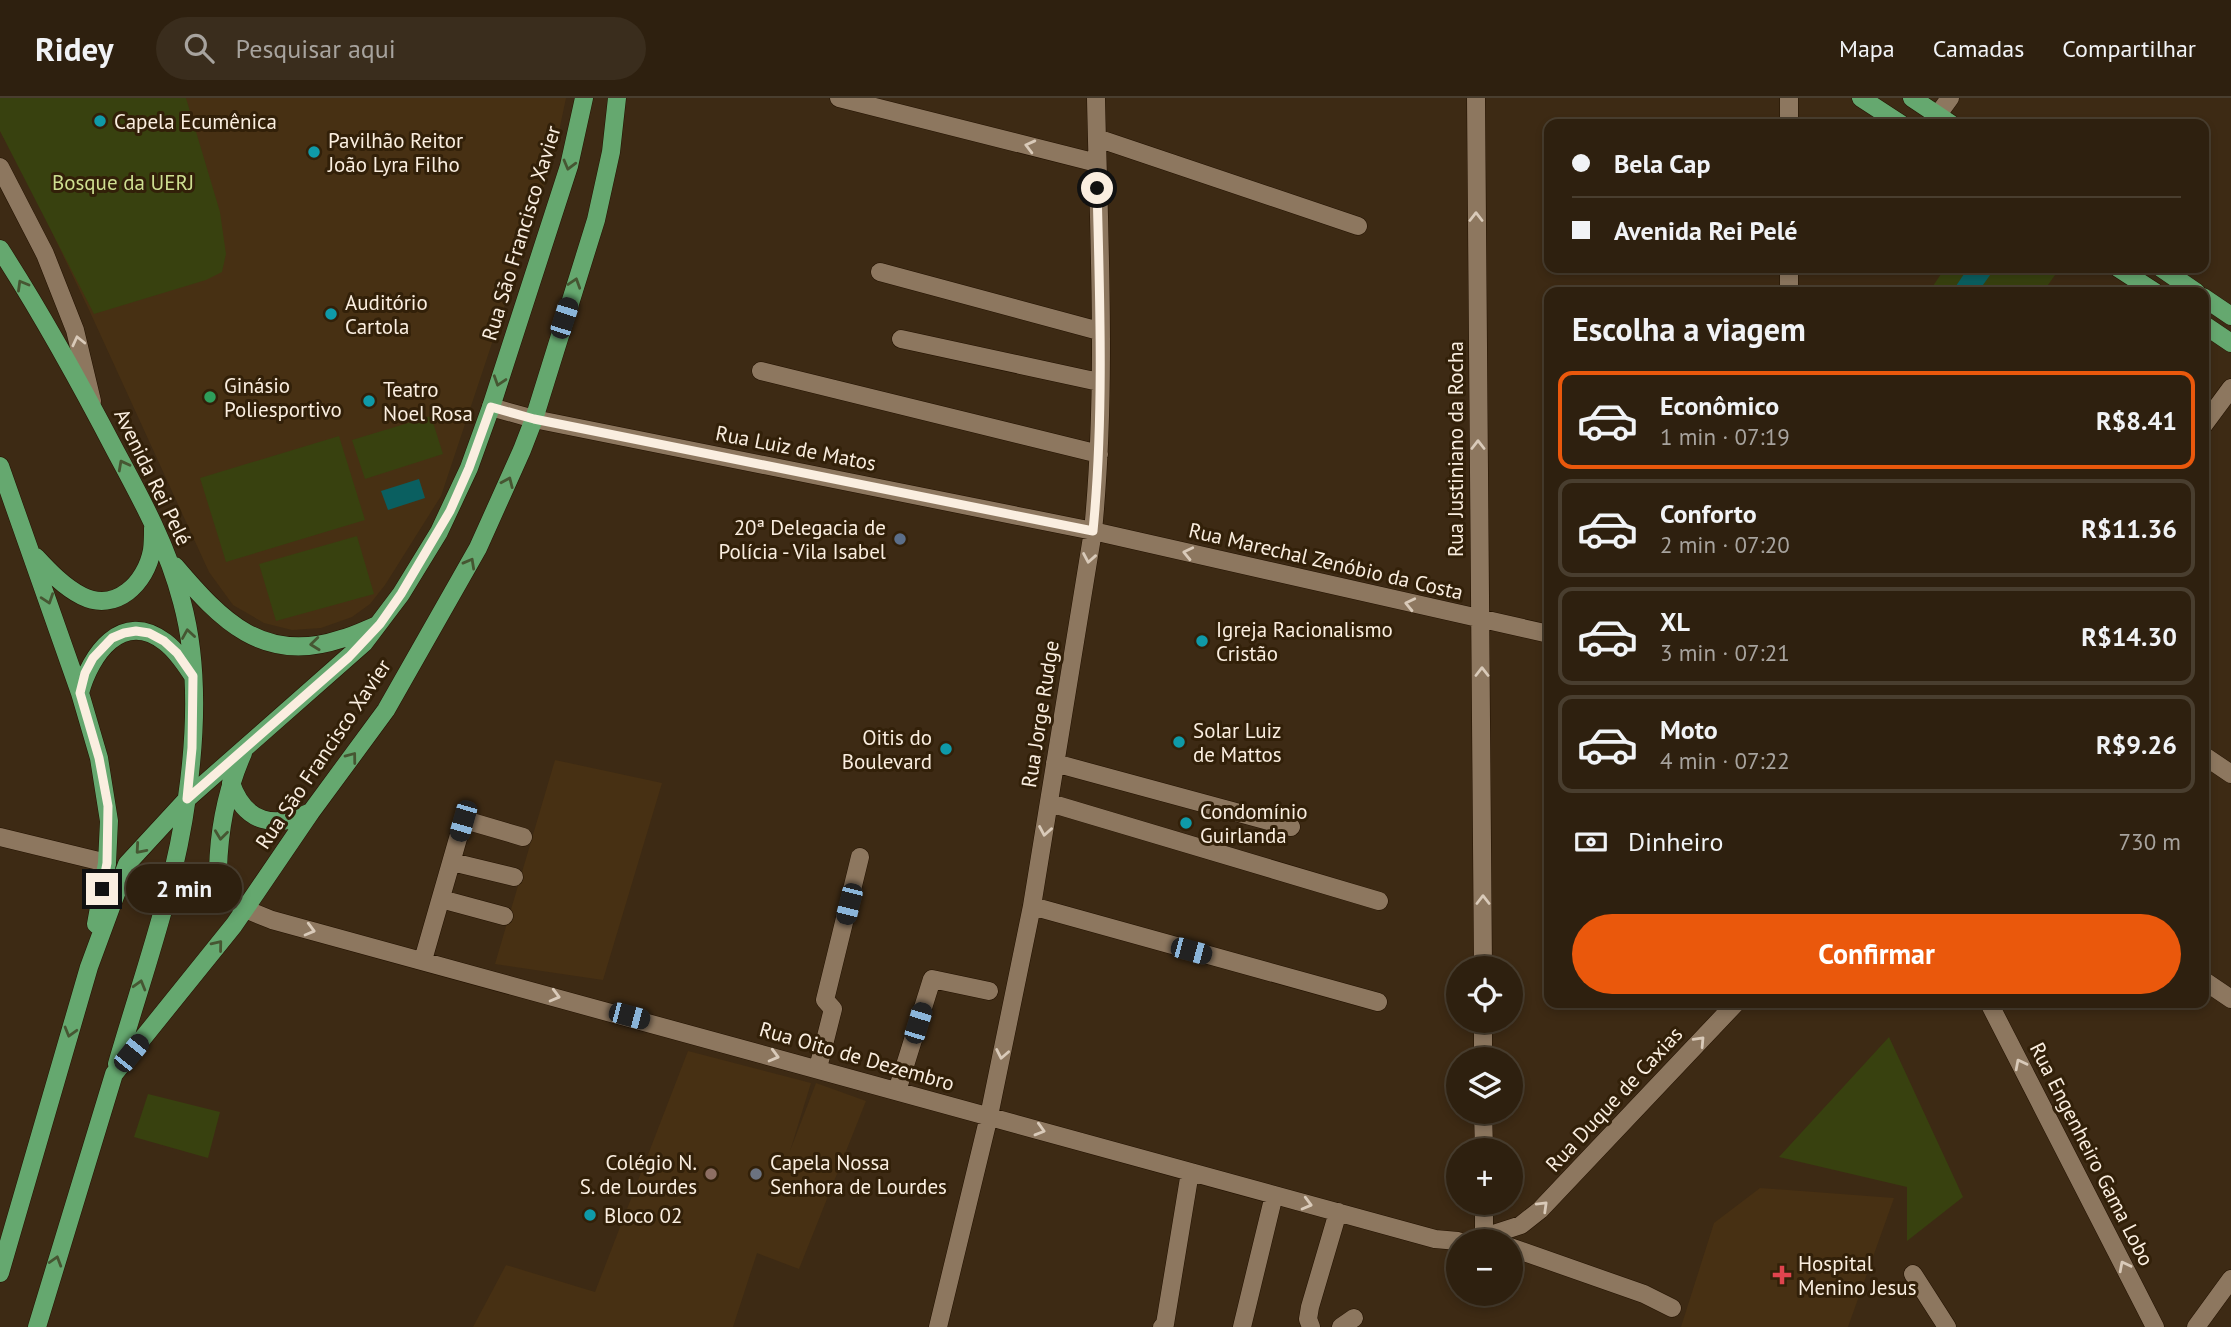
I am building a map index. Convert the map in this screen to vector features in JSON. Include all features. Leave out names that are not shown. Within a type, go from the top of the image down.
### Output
[{"type":"main road","name":"Rua São Francisco Xavier","points":[[0,1273],[89,967],[127,864],[187,799],[364,643],[401,594],[450,511],[469,468],[569,166],[584,98]]},
{"type":"main road","name":"Rua São Francisco Xavier","points":[[37,1327],[114,1074],[234,925],[311,812],[386,710],[478,548],[534,419],[596,220],[611,152],[617,98]]},
{"type":"main road","points":[[1861,98],[1892,119]]},
{"type":"main road","points":[[1912,98],[1938,119]]},
{"type":"main road","name":"Avenida Rei Pelé","points":[[0,249],[93,408],[153,523],[183,603],[193,676],[192,748],[187,799],[169,885],[114,1074]]},
{"type":"main road","points":[[2126,273],[2147,287]]},
{"type":"main road","points":[[2168,273],[2189,287]]},
{"type":"main road","points":[[2209,301],[2231,316]]},
{"type":"main road","points":[[2209,328],[2231,343]]},
{"type":"main road","points":[[0,466],[80,693],[99,758],[108,806],[107,863],[89,967]]},
{"type":"main road","points":[[31,552],[51,573],[83,597],[100,601],[115,599],[128,593],[138,583],[147,566],[152,548],[153,523]]},
{"type":"main road","points":[[169,560],[207,603],[228,622],[245,633],[268,642],[292,646],[317,645],[340,640],[380,624]]},
{"type":"main road","points":[[80,693],[85,673],[93,658],[112,638],[136,631],[149,633],[164,641],[177,653],[193,676]]},
{"type":"main road","points":[[245,909],[233,900],[218,877],[218,861],[222,822],[231,783],[246,747]]},
{"type":"main road","points":[[231,783],[237,800],[256,816],[268,821],[283,822],[311,812]]},
{"type":"street","points":[[839,98],[1097,163]]},
{"type":"street","name":"Rua Jorge Rudge","points":[[938,1327],[989,1116],[1032,906],[1093,531],[1099,454],[1096,98]]},
{"type":"street","name":"Rua Justiniano da Rocha","points":[[1476,98],[1483,956]]},
{"type":"street","points":[[1789,98],[1789,119]]},
{"type":"street","points":[[1941,119],[1950,98]]},
{"type":"street","points":[[1097,138],[1358,226]]},
{"type":"street","points":[[0,167],[45,254],[75,330],[93,408]]},
{"type":"street","points":[[880,272],[1099,331]]},
{"type":"street","points":[[901,339],[1099,383]]},
{"type":"street","points":[[761,371],[1099,454]]},
{"type":"street","points":[[2209,418],[2231,388]]},
{"type":"street","name":"Rua Luiz de Matos","points":[[491,407],[534,419],[1093,531]]},
{"type":"street","name":"Rua Marechal Zenóbio da Costa","points":[[1093,531],[1544,633]]},
{"type":"street","points":[[2209,759],[2231,774]]},
{"type":"street","points":[[1055,763],[1291,827]]},
{"type":"street","points":[[1049,803],[1379,901]]},
{"type":"street","points":[[423,960],[465,820],[523,837]]},
{"type":"street","points":[[0,838],[107,863]]},
{"type":"street","points":[[818,1068],[833,1009],[825,1000],[860,857]]},
{"type":"street","points":[[452,862],[514,877]]},
{"type":"street","points":[[441,899],[504,916]]},
{"type":"street","points":[[1032,906],[1378,1002]]},
{"type":"street","name":"Rua Oito de Dezembro","points":[[245,909],[265,918],[1446,1240]]},
{"type":"street","points":[[897,1091],[932,979],[989,991]]},
{"type":"street","points":[[2209,984],[2231,999]]},
{"type":"street","name":"Rua Duque de Caxias","points":[[1512,1229],[1540,1210],[1731,1008]]},
{"type":"street","name":"Rua Engenheiro Gama Lobo","points":[[1992,1008],[2155,1327]]},
{"type":"street","points":[[1162,1327],[1165,1324],[1190,1172]]},
{"type":"street","points":[[1242,1327],[1274,1195]]},
{"type":"street","points":[[1311,1327],[1308,1319],[1310,1307],[1338,1212]]},
{"type":"street","points":[[1523,1252],[1644,1294],[1672,1308]]},
{"type":"street","points":[[1913,1274],[1947,1327]]},
{"type":"street","points":[[2196,1327],[2231,1279]]},
{"type":"shaded area","points":[[0,98],[566,98],[553,160],[441,496],[385,585],[370,604],[352,617],[321,628],[292,630],[264,623],[233,605],[209,572],[90,312],[32,190],[0,131]]},
{"type":"shaded area","points":[[555,760],[662,783],[603,980],[495,964]]},
{"type":"shaded area","name":"Colégio N. S. de Lourdes","points":[[688,1051],[811,1083],[790,1151],[816,1083],[866,1101],[799,1269],[757,1253],[733,1327],[473,1327],[506,1265],[595,1292]]},
{"type":"shaded area","name":"Hospital Menino Jesus","points":[[1760,1188],[1894,1198],[1848,1327],[1681,1327],[1714,1223]]},
{"type":"green space","name":"Bosque da UERJ","points":[[0,98],[186,98],[220,212],[226,254],[222,272],[206,280],[94,314],[0,131]]},
{"type":"green space","points":[[1942,273],[2056,273],[2047,287],[1932,287]]},
{"type":"green space","points":[[431,416],[443,454],[365,479],[352,440]]},
{"type":"green space","points":[[339,436],[365,520],[226,562],[200,478]]},
{"type":"green space","points":[[357,536],[374,594],[276,621],[259,564]]},
{"type":"green space","points":[[1889,1037],[1963,1197],[1907,1241],[1907,1187],[1779,1157]]},
{"type":"green space","points":[[148,1094],[220,1112],[208,1158],[134,1137]]},
{"type":"water","points":[[1965,273],[1991,273],[1982,287],[1955,287]]},
{"type":"water","points":[[419,479],[425,498],[388,510],[381,491]]},
{"type":"place","name":"Capela Ecumênica","points":[[100,121]]},
{"type":"place","name":"Pavilhão Reitor João Lyra Filho","points":[[314,152]]},
{"type":"place","name":"Auditório Cartola","points":[[331,314]]},
{"type":"place","name":"Ginásio Poliesportivo","points":[[210,397]]},
{"type":"place","name":"Teatro Noel Rosa","points":[[369,401]]},
{"type":"place","name":"20ª Delegacia de Polícia - Vila Isabel","points":[[900,539]]},
{"type":"place","name":"Igreja Racionalismo Cristão","points":[[1202,641]]},
{"type":"place","name":"Solar Luiz de Mattos","points":[[1179,742]]},
{"type":"place","name":"Oitis do Boulevard","points":[[946,749]]},
{"type":"place","name":"Condomínio Guirlanda","points":[[1186,823]]},
{"type":"place","name":"Colégio N. S. de Lourdes","points":[[711,1174]]},
{"type":"place","name":"Capela Nossa Senhora de Lourdes","points":[[756,1174]]},
{"type":"place","name":"Bloco 02","points":[[590,1215]]},
{"type":"place","name":"Hospital Menino Jesus","points":[[1782,1275]]},
{"type":"route","points":[[102,889],[107,863],[108,806],[99,758],[80,693],[85,673],[93,658],[112,638],[136,631],[149,633],[164,641],[177,653],[193,676],[192,748],[187,799],[349,657],[380,624],[450,511],[491,407],[534,419],[1093,531],[1099,454],[1100,292],[1097,188]]}]
